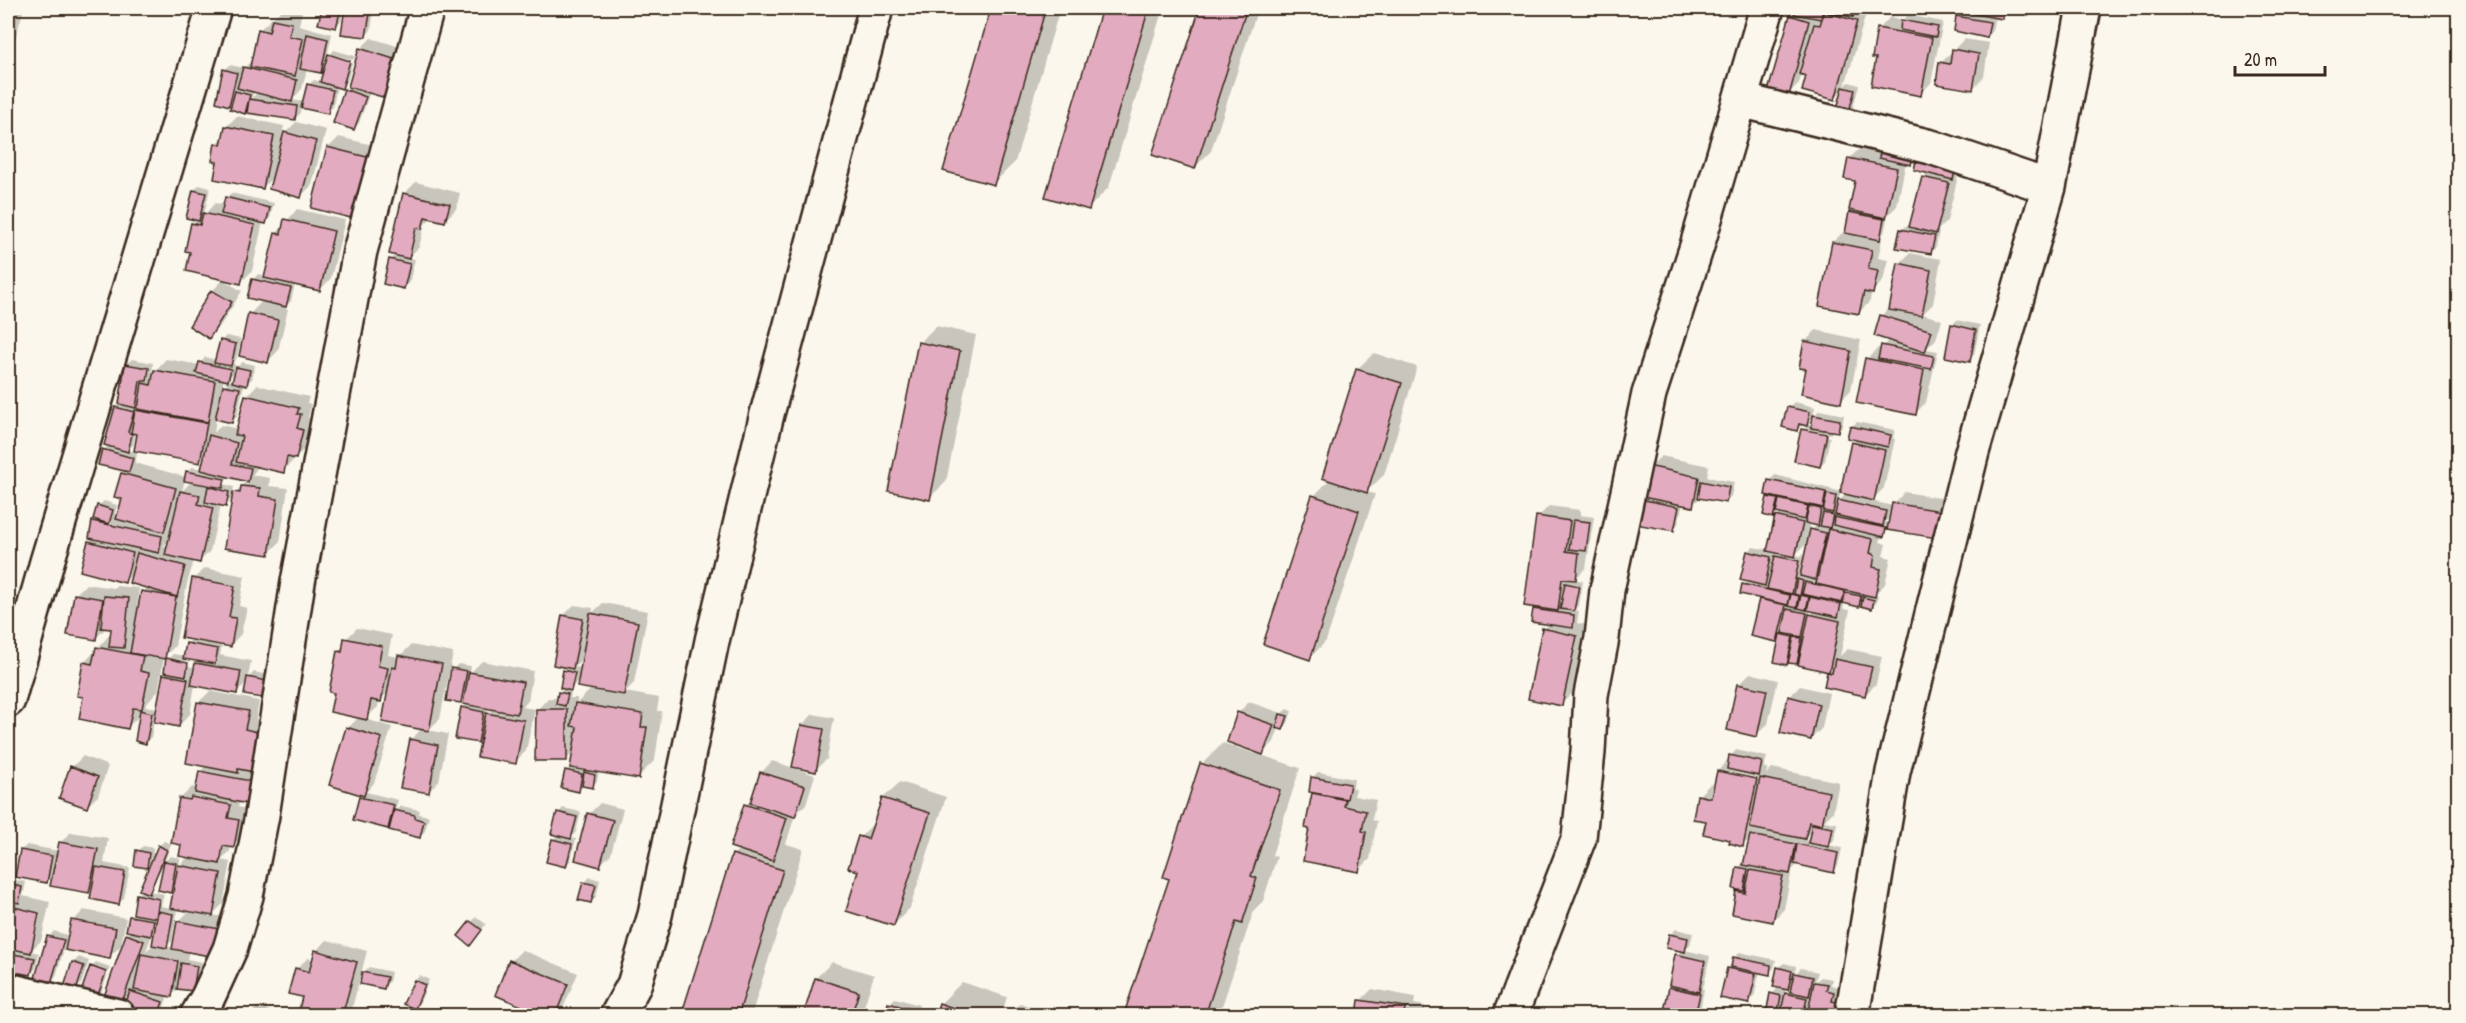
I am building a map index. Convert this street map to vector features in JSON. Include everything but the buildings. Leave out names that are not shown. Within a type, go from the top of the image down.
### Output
[{"type":"street","points":[[8,700],[54,539],[214,8]]},
{"type":"street","points":[[197,1016],[208,998],[230,949],[246,896],[262,815],[298,582],[360,251],[428,8]]},
{"type":"street","points":[[617,1016],[634,984],[655,915],[712,641],[767,414],[876,8]]},
{"type":"street","points":[[1511,1015],[1579,838],[1591,695],[1602,638],[1607,591],[1649,394],[1697,246],[1767,8]]},
{"type":"street","points":[[1852,1016],[1896,760],[1972,452],[2049,187],[2084,8]]},
{"type":"street","points":[[1740,100],[1931,147],[2049,187]]},
{"type":"street","points":[[8,990],[118,1016]]}]
